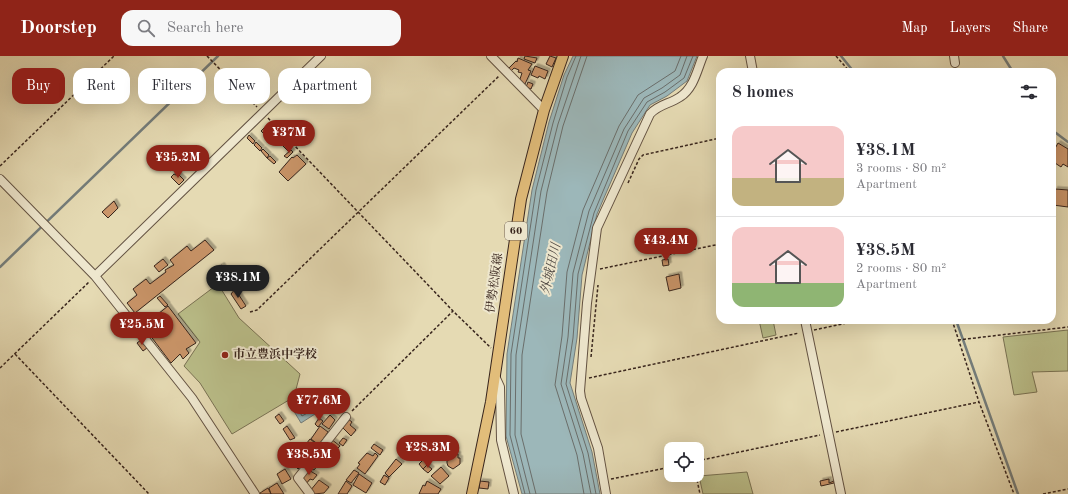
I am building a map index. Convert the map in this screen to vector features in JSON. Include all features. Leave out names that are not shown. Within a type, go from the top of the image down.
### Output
[{"type":"main road","name":"伊勢松阪線","points":[[472,494],[495,376],[521,199],[544,110],[563,56]]},
{"type":"street","points":[[95,276],[321,56]]},
{"type":"street","points":[[491,56],[544,110]]},
{"type":"street","points":[[606,494],[598,448],[581,398],[580,390],[587,303],[597,228],[650,114],[656,107],[680,98],[687,92],[692,85],[703,56]]},
{"type":"street","points":[[750,56],[752,68]]},
{"type":"street","points":[[0,179],[95,276],[192,398],[255,494]]},
{"type":"street","points":[[806,324],[841,494]]},
{"type":"street","points":[[495,376],[500,387],[501,440],[514,494]]},
{"type":"street","points":[[306,493],[298,478],[346,417]]},
{"type":"path","points":[[0,166],[114,56]]},
{"type":"path","points":[[207,56],[453,311],[498,355]]},
{"type":"path","points":[[836,56],[846,68]]},
{"type":"path","points":[[250,312],[258,310],[504,70]]},
{"type":"path","points":[[626,186],[639,159],[643,156],[716,139]]},
{"type":"path","points":[[600,269],[716,245]]},
{"type":"path","points":[[0,368],[95,276]]},
{"type":"path","points":[[591,362],[598,284]]},
{"type":"path","points":[[346,417],[453,311]]},
{"type":"path","points":[[590,378],[844,324]]},
{"type":"path","points":[[953,324],[979,402],[1014,494]]},
{"type":"path","points":[[959,340],[1068,327]]},
{"type":"path","points":[[15,354],[149,494]]},
{"type":"path","points":[[704,460],[979,402]]},
{"type":"path","points":[[603,481],[664,468]]},
{"type":"path","points":[[697,482],[700,494]]},
{"type":"path","points":[[1043,494],[1068,489]]},
{"type":"green space","points":[[218,284],[239,318],[300,374],[294,397],[232,434],[200,383],[184,366],[200,342],[178,314]]},
{"type":"green space","points":[[760,324],[774,324],[776,335],[763,338]]},
{"type":"green space","points":[[1068,330],[1068,371],[1032,372],[1037,392],[1014,395],[1003,337]]},
{"type":"green space","points":[[747,472],[753,494],[703,494],[700,482],[704,482],[704,476]]},
{"type":"water","name":"外城田川","points":[[573,56],[697,56],[687,81],[667,96],[650,105],[632,133],[597,214],[582,275],[577,338],[570,383],[592,452],[600,494],[522,494],[506,436],[507,354],[532,190],[549,122],[564,75]]},
{"type":"water","points":[[317,392],[326,407],[301,423],[292,408]]},
{"type":"building","points":[[525,56],[537,58],[535,63],[524,59]]},
{"type":"building","points":[[550,56],[556,58],[552,67],[546,64]]},
{"type":"building","points":[[518,58],[532,64],[528,70],[531,71],[525,84],[519,82],[522,73],[518,72],[519,70],[514,68],[510,72],[507,70],[516,61],[517,62]]},
{"type":"building","points":[[535,66],[548,71],[545,79],[539,76],[538,78],[531,75]]},
{"type":"building","points":[[528,82],[533,84],[531,89],[526,87]]},
{"type":"building","points":[[267,125],[269,127],[263,133],[261,131]]},
{"type":"building","points":[[270,129],[276,135],[274,137],[268,131]]},
{"type":"building","points":[[249,135],[255,141],[253,144],[247,138]]},
{"type":"building","points":[[277,136],[283,142],[281,144],[275,138]]},
{"type":"building","points":[[256,142],[262,148],[260,151],[254,145]]},
{"type":"building","points":[[284,143],[290,149],[288,151],[282,145]]},
{"type":"building","points":[[1058,143],[1068,149],[1068,167],[1063,164],[1061,167],[1056,164],[1056,147]]},
{"type":"building","points":[[263,149],[269,155],[267,158],[261,151]]},
{"type":"building","points":[[291,150],[293,152],[287,158],[284,156]]},
{"type":"building","points":[[171,154],[179,162],[171,171],[168,169],[166,171],[160,164]]},
{"type":"building","points":[[297,155],[306,164],[288,181],[279,172],[292,157],[293,158]]},
{"type":"building","points":[[270,156],[276,162],[274,164],[267,158]]},
{"type":"building","points":[[174,174],[178,174],[184,180],[179,185],[171,177]]},
{"type":"building","points":[[1056,189],[1068,190],[1068,207],[1056,205]]},
{"type":"building","points":[[114,201],[118,208],[108,218],[102,212]]},
{"type":"building","points":[[205,240],[214,250],[135,313],[127,303],[137,295],[133,289],[146,279],[150,284],[166,272],[165,270],[174,265],[170,260],[187,246],[191,251]]},
{"type":"building","points":[[163,259],[168,265],[159,272],[154,266]]},
{"type":"building","points":[[668,259],[669,265],[663,266],[662,260]]},
{"type":"building","points":[[222,265],[232,281],[225,285],[215,269]]},
{"type":"building","points":[[679,274],[681,288],[669,291],[666,277]]},
{"type":"building","points":[[235,289],[246,306],[241,309],[231,294]]},
{"type":"building","points":[[160,296],[168,305],[165,307],[157,298]]},
{"type":"building","points":[[168,306],[196,343],[186,349],[189,353],[183,359],[180,354],[171,363],[143,326]]},
{"type":"building","points":[[141,340],[147,348],[143,351],[137,343]]},
{"type":"building","points":[[279,414],[284,421],[280,424],[275,417]]},
{"type":"building","points":[[330,415],[335,420],[329,429],[322,424]]},
{"type":"building","points":[[319,418],[323,421],[318,427],[315,424]]},
{"type":"building","points":[[348,419],[352,422],[350,425],[356,430],[351,436],[341,426]]},
{"type":"building","points":[[287,426],[295,438],[290,440],[283,429]]},
{"type":"building","points":[[320,426],[328,432],[319,445],[311,439]]},
{"type":"building","points":[[343,438],[347,440],[343,446],[339,443]]},
{"type":"building","points":[[310,439],[319,446],[315,452],[306,444]]},
{"type":"building","points":[[331,439],[340,446],[335,451],[332,449],[330,452],[324,447]]},
{"type":"building","points":[[374,444],[383,450],[380,455],[371,448]]},
{"type":"building","points":[[305,446],[311,451],[305,460],[297,455]]},
{"type":"building","points":[[322,451],[330,457],[332,455],[335,456],[327,466],[317,457]]},
{"type":"building","points":[[367,453],[373,456],[375,453],[378,456],[365,474],[357,468],[360,464],[358,463]]},
{"type":"building","points":[[449,453],[458,454],[458,458],[460,458],[460,464],[453,469],[448,466],[447,463],[447,460],[449,460]]},
{"type":"building","points":[[297,455],[305,462],[298,469],[291,462]]},
{"type":"building","points":[[396,459],[402,464],[389,477],[385,473]]},
{"type":"building","points":[[424,459],[429,463],[423,469],[419,464]]},
{"type":"building","points":[[314,460],[319,464],[314,470],[309,467]]},
{"type":"building","points":[[427,465],[432,469],[428,473],[423,469]]},
{"type":"building","points":[[441,467],[449,476],[440,484],[431,476]]},
{"type":"building","points":[[285,469],[291,479],[282,484],[277,474]]},
{"type":"building","points":[[307,469],[317,475],[313,480],[310,479],[306,484],[302,480],[304,478],[302,476]]},
{"type":"building","points":[[354,470],[359,473],[351,483],[346,480]]},
{"type":"building","points":[[359,474],[372,483],[366,493],[353,485]]},
{"type":"building","points":[[384,475],[389,478],[385,485],[380,482]]},
{"type":"building","points":[[829,479],[829,483],[834,481],[834,483],[821,486],[820,481]]},
{"type":"building","points":[[319,480],[329,487],[324,493],[314,494],[310,491]]},
{"type":"building","points":[[346,481],[352,486],[347,494],[338,494]]},
{"type":"building","points":[[427,481],[441,489],[438,494],[419,494],[423,485],[425,486]]},
{"type":"building","points":[[480,481],[489,482],[488,489],[479,488]]},
{"type":"building","points":[[277,483],[284,494],[271,494],[269,488]]},
{"type":"building","points":[[268,488],[271,494],[260,494],[260,493]]},
{"type":"waterway","points":[[0,267],[218,56]]},
{"type":"waterway","points":[[841,56],[851,68]]},
{"type":"waterway","points":[[1003,56],[1010,68]]},
{"type":"waterway","points":[[1056,133],[1068,142]]},
{"type":"waterway","points":[[957,324],[1018,494]]},
{"type":"place","name":"市立豊浜中学校","points":[[225,355]]}]
